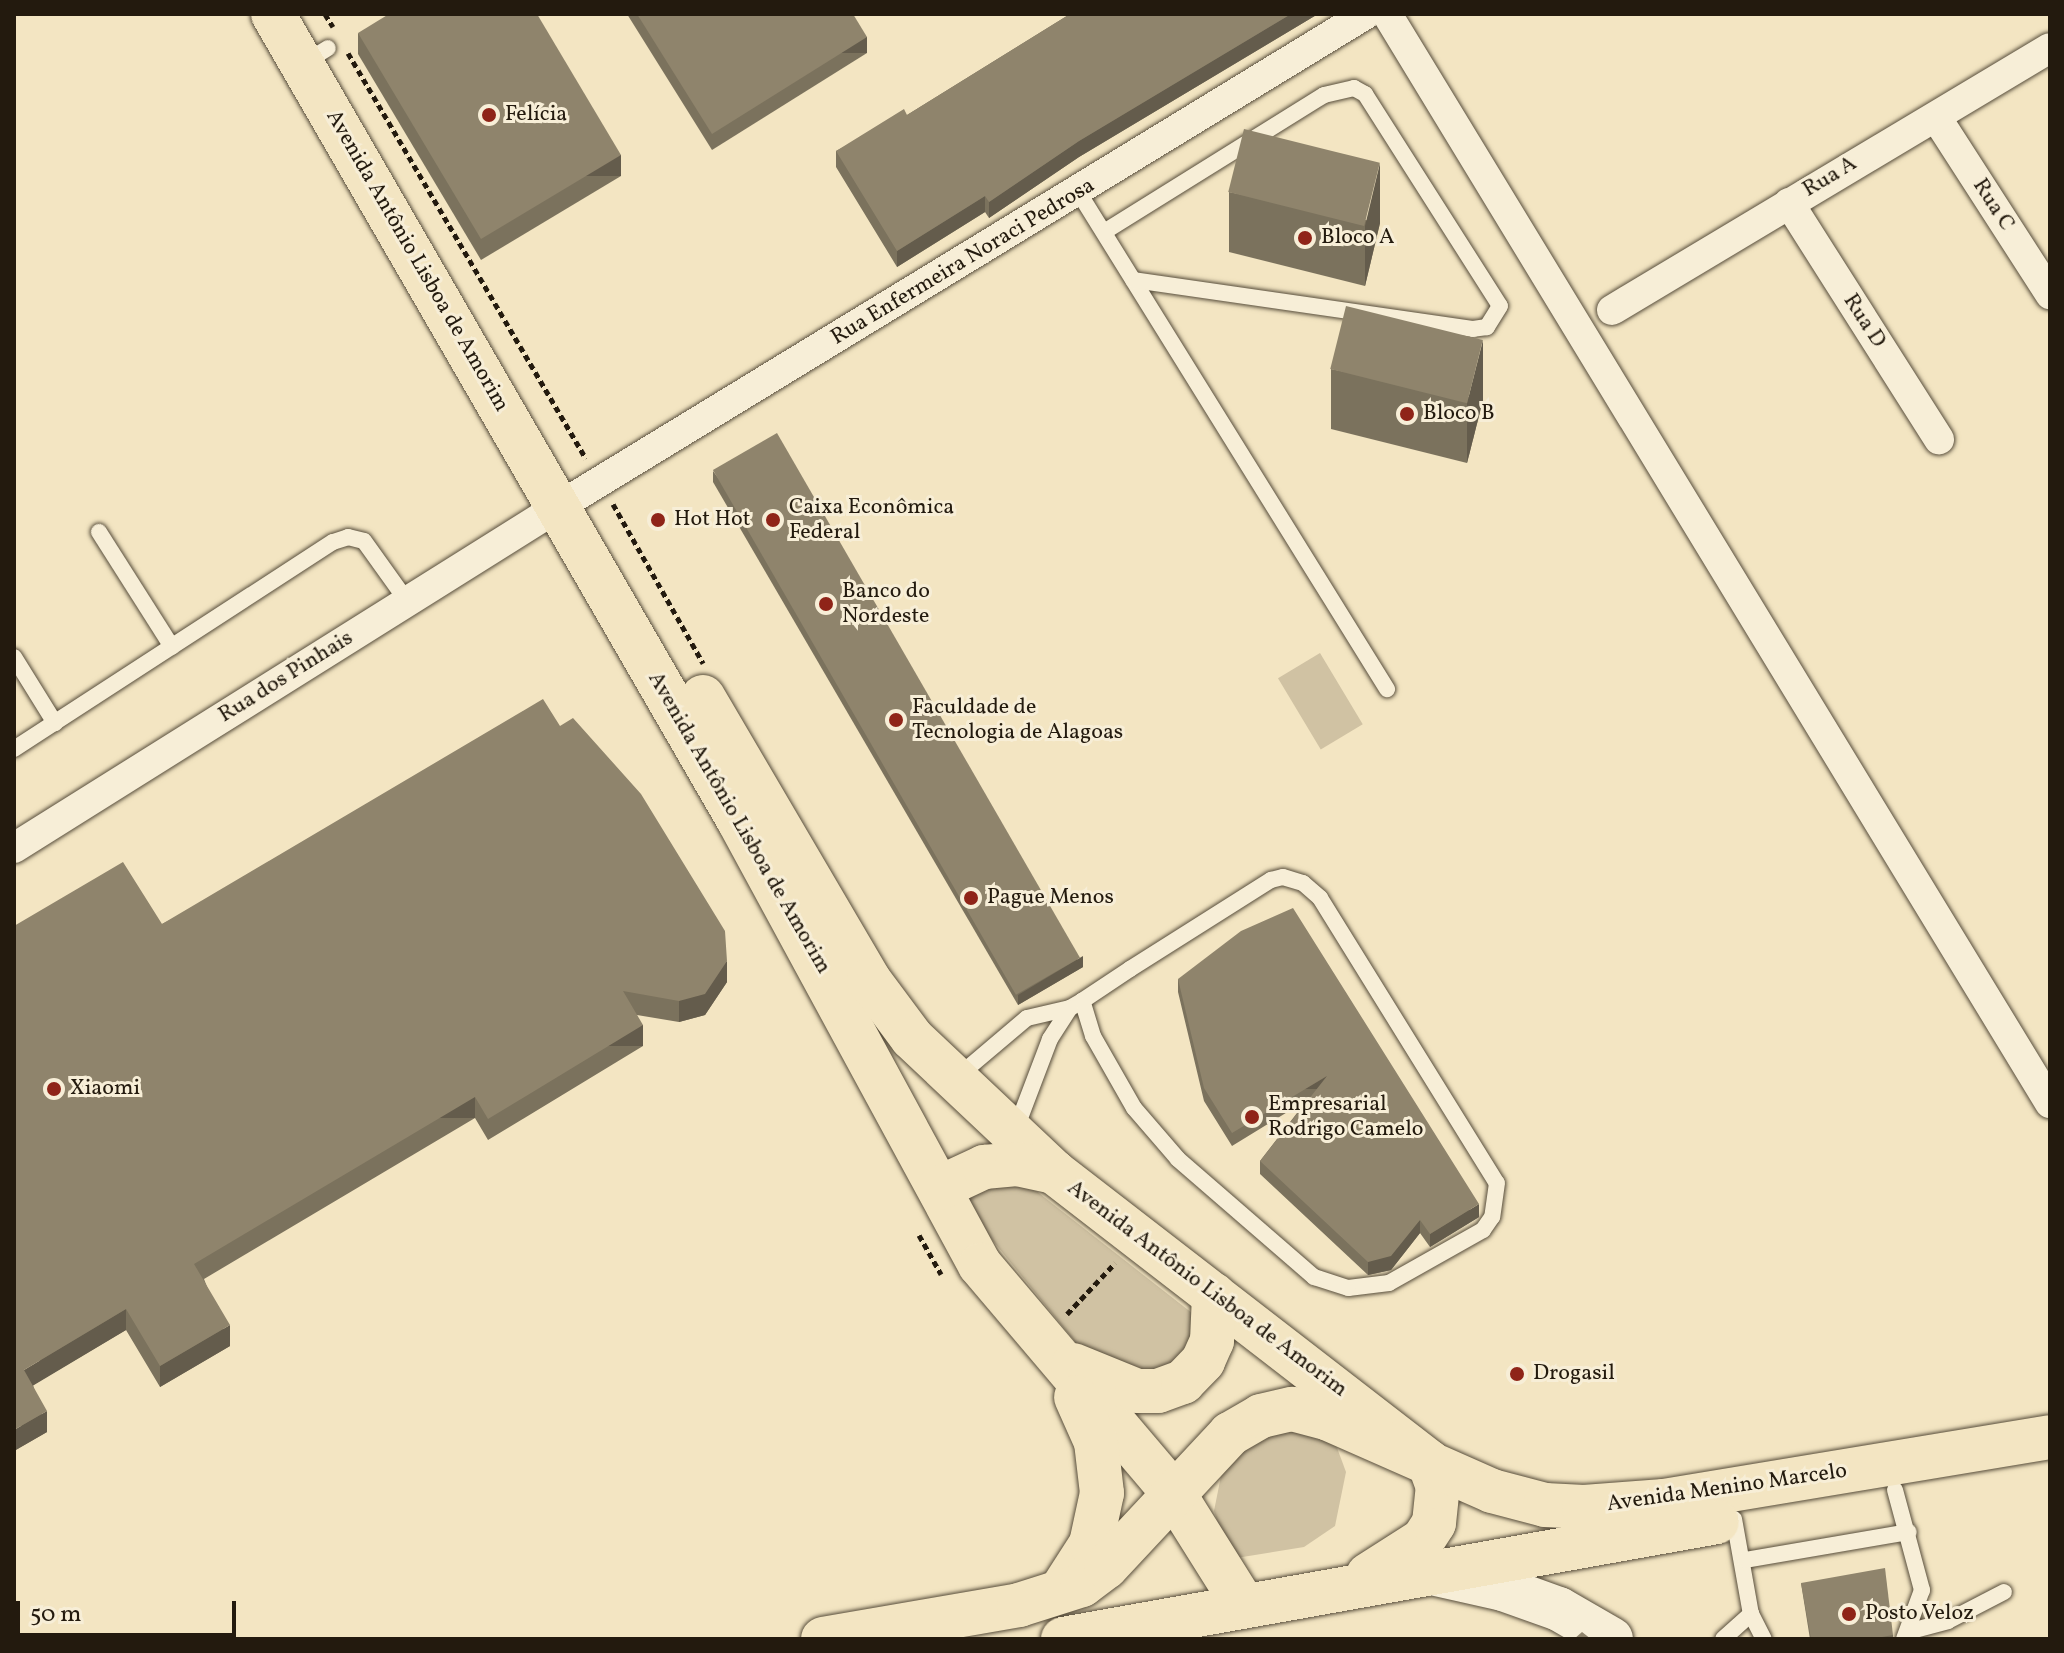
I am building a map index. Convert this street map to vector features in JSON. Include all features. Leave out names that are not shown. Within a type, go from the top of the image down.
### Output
[{"type":"main road","name":"Avenida Antônio Lisboa de Amorim","points":[[273,14],[316,35],[580,494],[869,980],[912,1038],[1054,1172],[1429,1462]]},
{"type":"main road","name":"Avenida Antônio Lisboa de Amorim","points":[[580,494],[759,856],[980,1265],[1174,1494],[1243,1604]]},
{"type":"main road","points":[[939,1188],[984,1167],[1017,1164],[1054,1172]]},
{"type":"main road","points":[[1054,1350],[1137,1391],[1158,1391],[1183,1382],[1203,1361],[1212,1341],[1214,1295]]},
{"type":"main road","points":[[1054,1350],[1096,1442],[1103,1482],[1091,1544],[1058,1595]]},
{"type":"main road","name":"Avenida Menino Marcelo","points":[[823,1639],[1058,1595],[1106,1567],[1230,1434],[1261,1416],[1292,1409],[1429,1462],[1492,1491],[1545,1505],[1584,1507],[1664,1501],[2050,1437]]},
{"type":"main road","points":[[1353,1585],[1423,1540],[1434,1523],[1438,1487],[1429,1462]]},
{"type":"main road","name":"Avenida Menino Marcelo","points":[[1063,1639],[1243,1604],[1432,1573],[1740,1539],[1895,1490],[2050,1462]]},
{"type":"street","name":"Rua Enfermeira Noraci Pedrosa","points":[[580,494],[1079,193],[1366,14]]},
{"type":"street","points":[[1387,14],[2050,1103]]},
{"type":"street","name":"Rua A","points":[[1612,310],[2050,48]]},
{"type":"street","name":"Rua C","points":[[1936,117],[2050,294]]},
{"type":"street","name":"Rua D","points":[[1789,203],[1939,439]]},
{"type":"street","name":"Rua dos Pinhais","points":[[14,848],[580,494]]},
{"type":"street","points":[[1432,1573],[1517,1594],[1611,1639]]},
{"type":"lane","points":[[1104,232],[1324,95],[1354,88],[1365,94],[1500,306],[1487,327],[1473,329],[1134,280]]},
{"type":"lane","points":[[1079,193],[1387,689]]},
{"type":"lane","points":[[99,532],[172,647]]},
{"type":"lane","points":[[14,749],[348,537],[364,541],[376,551],[407,601]]},
{"type":"lane","points":[[14,657],[55,723]]},
{"type":"lane","points":[[954,1080],[1027,1018],[1076,1005],[1271,880],[1283,877],[1303,883],[1320,898],[1497,1183],[1492,1217],[1483,1230],[1389,1283],[1348,1288],[1314,1277],[1178,1159],[1134,1108],[1076,1005]]},
{"type":"lane","points":[[1013,1136],[1050,1039],[1076,1005]]},
{"type":"lane","points":[[1895,1490],[1909,1532],[1922,1590],[1908,1635]]},
{"type":"lane","points":[[1764,1639],[1751,1614],[1740,1539],[1909,1532]]},
{"type":"lane","points":[[1908,1635],[1948,1621],[2004,1592]]},
{"type":"lane","points":[[1723,1639],[1751,1614]]},
{"type":"path","points":[[316,35],[580,494],[708,672]]},
{"type":"path","points":[[1054,1350],[1137,1238]]},
{"type":"shaded area","points":[[1320,653],[1363,724],[1321,749],[1278,678]]},
{"type":"shaded area","points":[[1021,1179],[1192,1313],[1200,1350],[1167,1379],[1086,1355],[963,1204],[974,1186]]},
{"type":"shaded area","points":[[1281,1430],[1312,1433],[1336,1445],[1346,1472],[1335,1526],[1304,1547],[1230,1559],[1214,1511],[1221,1476],[1246,1445]]},
{"type":"building","name":"Felícia","points":[[389,14],[537,14],[621,155],[481,239],[358,33]]},
{"type":"building","points":[[637,14],[853,14],[867,37],[712,134]]},
{"type":"building","points":[[1070,14],[1291,14],[1079,141],[989,202],[985,196],[897,251],[836,151],[904,109],[907,115]]},
{"type":"building","points":[[1244,129],[1380,163],[1364,226],[1228,192]]},
{"type":"building","points":[[1346,306],[1483,340],[1467,403],[1330,369]]},
{"type":"building","points":[[777,433],[1080,958],[1016,995],[713,470]]},
{"type":"building","points":[[543,699],[560,726],[573,718],[641,794],[725,931],[727,961],[705,994],[679,1001],[623,991],[643,1025],[488,1119],[475,1097],[194,1264],[230,1325],[160,1366],[126,1309],[24,1370],[47,1411],[14,1430],[14,926],[123,862],[162,924]]},
{"type":"building","points":[[1293,908],[1479,1204],[1430,1234],[1420,1220],[1391,1256],[1368,1262],[1260,1161],[1327,1076],[1232,1133],[1204,1088],[1178,979],[1241,931]]},
{"type":"building","name":"Posto Veloz","points":[[1885,1568],[1893,1635],[1871,1639],[1811,1639],[1801,1583]]},
{"type":"building","points":[[1582,1632],[1591,1639],[1574,1639]]},
{"type":"place","name":"Felícia","points":[[489,115]]},
{"type":"place","name":"Bloco A","points":[[1305,238]]},
{"type":"place","name":"Bloco B","points":[[1407,414]]},
{"type":"place","name":"Hot Hot","points":[[658,520]]},
{"type":"place","name":"Caixa Econômica Federal","points":[[773,520]]},
{"type":"place","name":"Banco do Nordeste","points":[[826,604]]},
{"type":"place","name":"Faculdade de Tecnologia de Alagoas","points":[[896,720]]},
{"type":"place","name":"Pague Menos","points":[[971,898]]},
{"type":"place","name":"Xiaomi","points":[[54,1089]]},
{"type":"place","name":"Empresarial Rodrigo Camelo","points":[[1252,1117]]},
{"type":"place","name":"Drogasil","points":[[1517,1374]]},
{"type":"place","name":"Posto Veloz","points":[[1849,1614]]}]
